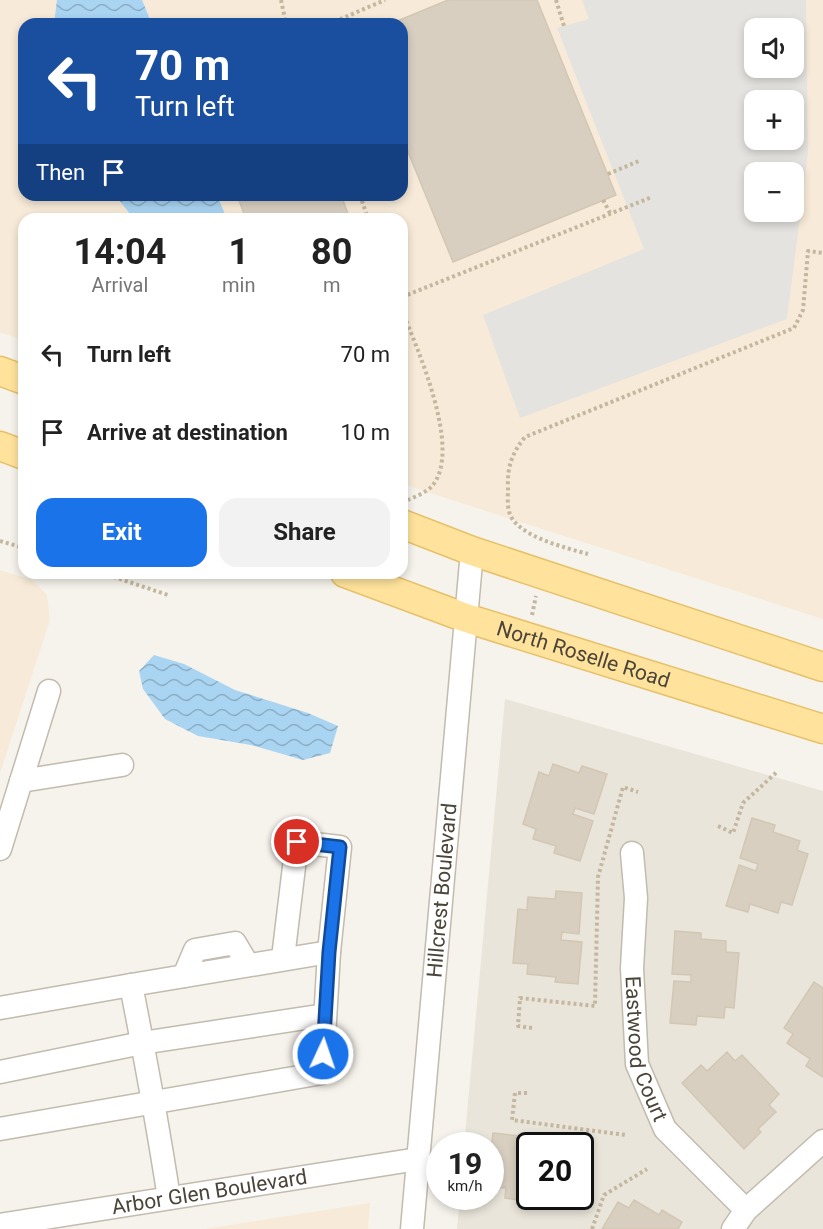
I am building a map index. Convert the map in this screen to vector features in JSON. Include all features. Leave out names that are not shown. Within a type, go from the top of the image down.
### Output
[{"type":"main road","points":[[0,371],[18,378]]},
{"type":"main road","points":[[0,446],[18,453]]},
{"type":"main road","points":[[408,526],[472,551],[823,667]]},
{"type":"main road","name":"North Roselle Road","points":[[361,579],[466,618],[823,729]]},
{"type":"street","name":"Hillcrest Boulevard","points":[[412,1229],[472,551]]},
{"type":"street","points":[[0,849],[49,691]]},
{"type":"street","points":[[21,781],[122,765]]},
{"type":"street","points":[[0,1129],[322,1073],[329,952],[340,847],[297,842],[283,958]]},
{"type":"street","name":"Eastwood Court","points":[[632,853],[636,898],[632,968],[637,1064],[665,1129],[746,1210]]},
{"type":"street","points":[[0,1008],[283,958],[329,952]]},
{"type":"street","points":[[131,985],[169,1198]]},
{"type":"street","points":[[0,1072],[142,1043],[325,1015]]},
{"type":"street","points":[[733,1229],[746,1210],[823,1141]]},
{"type":"street","name":"Arbor Glen Boulevard","points":[[0,1225],[418,1159]]},
{"type":"path","points":[[281,0],[285,18]]},
{"type":"path","points":[[342,18],[385,0]]},
{"type":"path","points":[[556,0],[564,26]]},
{"type":"path","points":[[608,174],[639,161]]},
{"type":"path","points":[[408,295],[652,197]]},
{"type":"path","points":[[603,200],[610,213]]},
{"type":"path","points":[[588,554],[554,544],[521,528],[509,513],[508,477],[512,453],[525,437],[794,328],[803,310],[808,251],[821,253]]},
{"type":"path","points":[[408,326],[438,404],[442,461],[432,486],[408,500]]},
{"type":"path","points":[[0,541],[18,546]]},
{"type":"path","points":[[120,579],[168,595]]},
{"type":"path","points":[[718,826],[733,833],[743,803],[778,771]]},
{"type":"path","points":[[532,1028],[518,1026],[520,998],[595,1006],[598,877],[623,787],[638,792]]},
{"type":"path","points":[[527,1093],[514,1093],[512,1120],[626,1135]]},
{"type":"path","points":[[592,1229],[604,1195],[647,1169]]},
{"type":"shaded area","points":[[0,0],[823,0],[823,619],[408,486],[408,213],[18,213],[18,339],[0,332]]},
{"type":"shaded area","points":[[582,0],[806,0],[808,153],[804,185],[804,162],[744,162],[744,222],[799,222],[787,319],[520,418],[483,315],[644,249],[557,28],[589,19]]},
{"type":"shaded area","points":[[0,570],[18,576],[18,579],[32,580],[47,595],[50,620],[0,773]]},
{"type":"shaded area","points":[[505,699],[823,791],[823,1229],[457,1229],[459,1210],[504,1210],[504,1132],[465,1132]]},
{"type":"shaded area","points":[[370,1203],[368,1229],[205,1229]]},
{"type":"water","points":[[57,0],[142,0],[150,18],[55,18]]},
{"type":"water","points":[[120,201],[220,201],[224,213],[129,213]]},
{"type":"water","points":[[154,655],[184,664],[235,690],[308,713],[338,726],[330,753],[303,760],[251,745],[198,736],[165,719],[143,689],[139,671]]},
{"type":"building","points":[[448,0],[537,0],[616,195],[453,262],[408,152],[408,18],[404,18]]},
{"type":"building","points":[[239,201],[343,201],[348,213],[244,213]]},
{"type":"building","points":[[553,764],[579,773],[582,766],[607,774],[594,814],[575,808],[573,814],[593,821],[580,861],[554,853],[556,846],[533,839],[536,829],[523,824],[539,772],[549,776]]},
{"type":"building","points":[[752,818],[775,825],[773,832],[800,841],[797,850],[808,854],[792,905],[781,902],[778,913],[750,904],[748,912],[726,906],[739,865],[756,871],[758,864],[740,858]]},
{"type":"building","points":[[556,891],[582,893],[579,934],[562,932],[561,940],[582,942],[578,984],[555,982],[556,977],[527,974],[528,964],[513,963],[518,909],[527,910],[528,897],[555,899]]},
{"type":"building","points":[[675,931],[701,933],[701,939],[726,941],[726,952],[739,953],[734,1008],[725,1007],[724,1018],[697,1016],[696,1025],[670,1023],[674,981],[691,982],[691,975],[672,974]]},
{"type":"building","points":[[814,982],[823,988],[823,1077],[806,1066],[810,1059],[787,1043],[793,1034],[784,1028]]},
{"type":"building","points":[[727,1052],[735,1061],[742,1055],[779,1094],[769,1105],[776,1112],[758,1129],[761,1132],[744,1149],[682,1083],[701,1065],[707,1071]]},
{"type":"building","points":[[504,1134],[516,1136],[516,1199],[505,1198],[506,1188],[504,1188]]},
{"type":"building","points":[[634,1200],[659,1215],[662,1210],[682,1222],[678,1229],[602,1229],[618,1202],[629,1208]]},
{"type":"route","points":[[297,842],[340,847],[329,952],[323,1054]]}]
